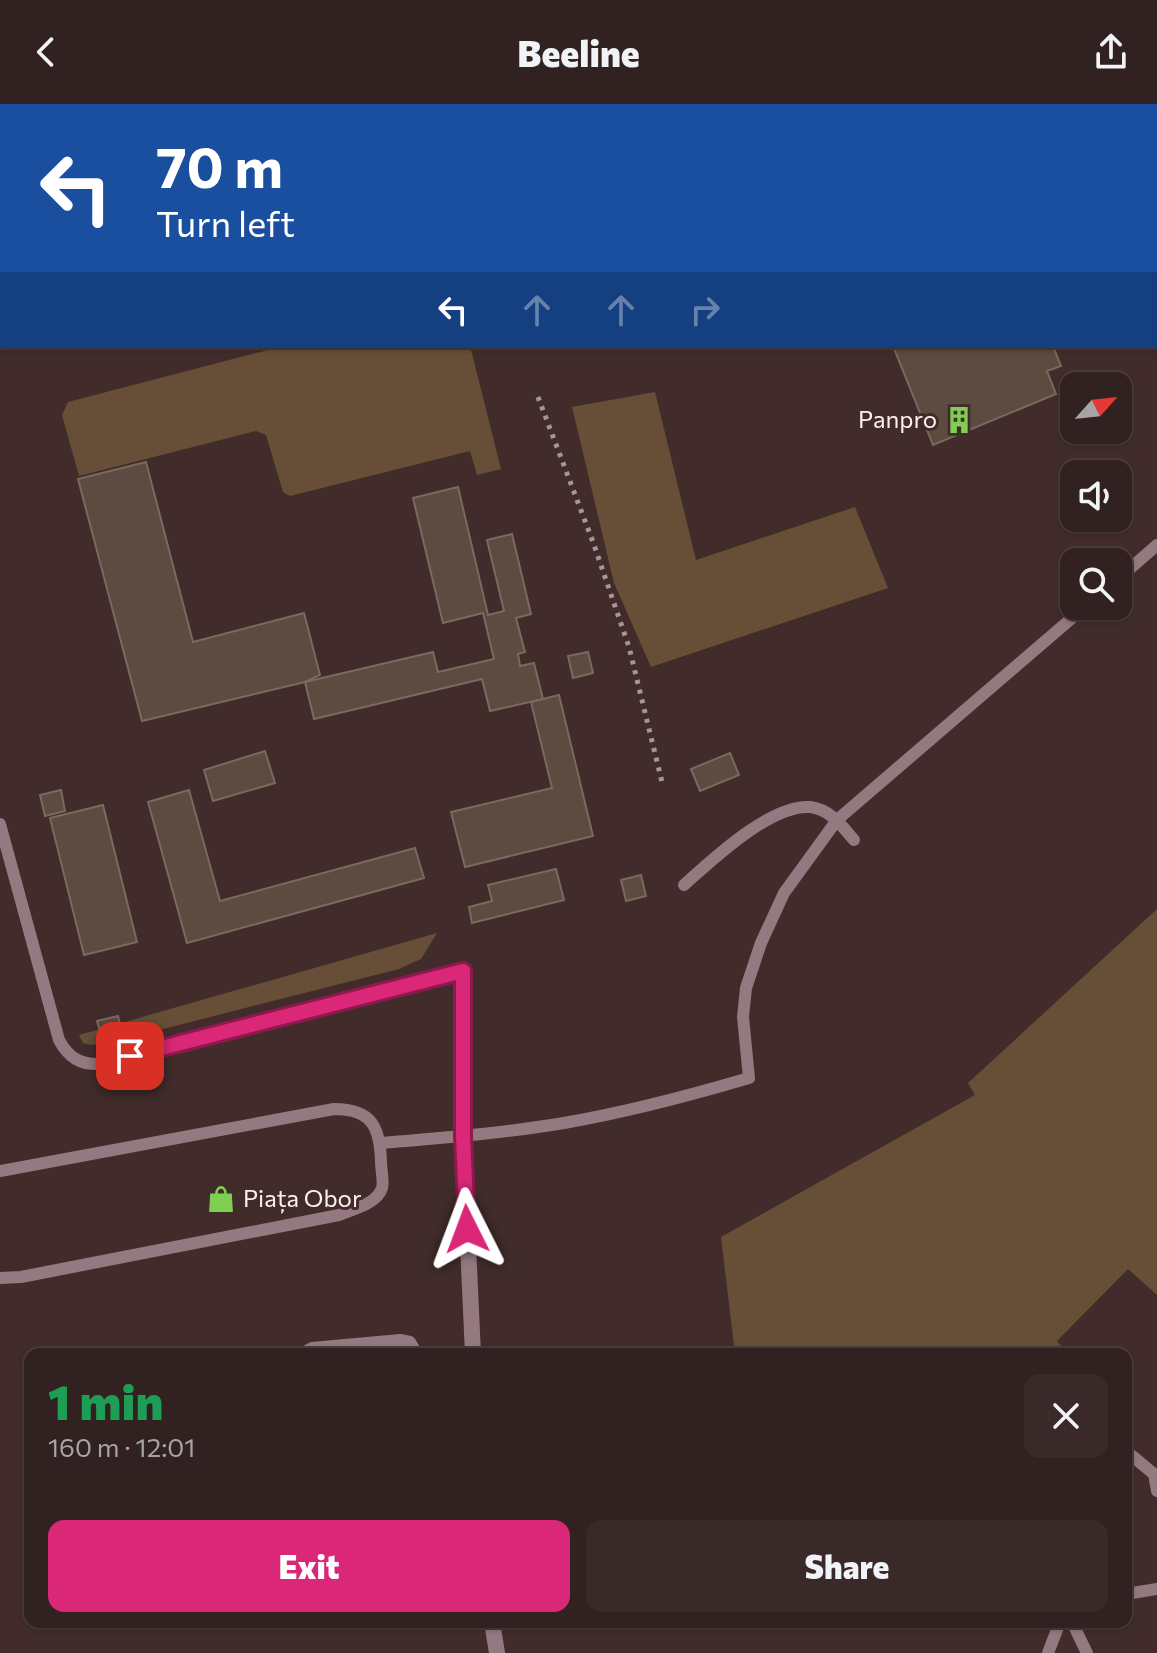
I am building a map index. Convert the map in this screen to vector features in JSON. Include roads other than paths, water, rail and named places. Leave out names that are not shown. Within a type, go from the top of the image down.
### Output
[{"type":"street","points":[[463,971],[463,1136],[473,1348]]},
{"type":"street","points":[[493,1628],[497,1653]]},
{"type":"lane","points":[[1132,567],[1157,545]]},
{"type":"lane","points":[[381,1143],[562,1123],[644,1107],[749,1078],[743,1017],[746,988],[761,943],[784,893],[837,820],[1070,620]]},
{"type":"lane","points":[[684,885],[747,832],[799,808],[812,807],[837,820],[854,840]]},
{"type":"lane","points":[[0,824],[59,1040],[71,1057],[88,1065],[463,971]]},
{"type":"lane","points":[[0,1171],[334,1109],[351,1109],[364,1115],[373,1122],[381,1143],[382,1188],[373,1200],[339,1215],[21,1277],[0,1278]]},
{"type":"lane","points":[[356,1348],[400,1340],[410,1342],[414,1348]]},
{"type":"lane","points":[[1132,1456],[1154,1474],[1157,1491]]},
{"type":"lane","points":[[1132,1593],[1157,1589]]},
{"type":"lane","points":[[1048,1653],[1058,1628]]},
{"type":"lane","points":[[1075,1628],[1087,1653]]},
{"type":"place","name":"Panpro","points":[[959,420]]},
{"type":"place","name":"Piața Obor","points":[[221,1199]]}]
